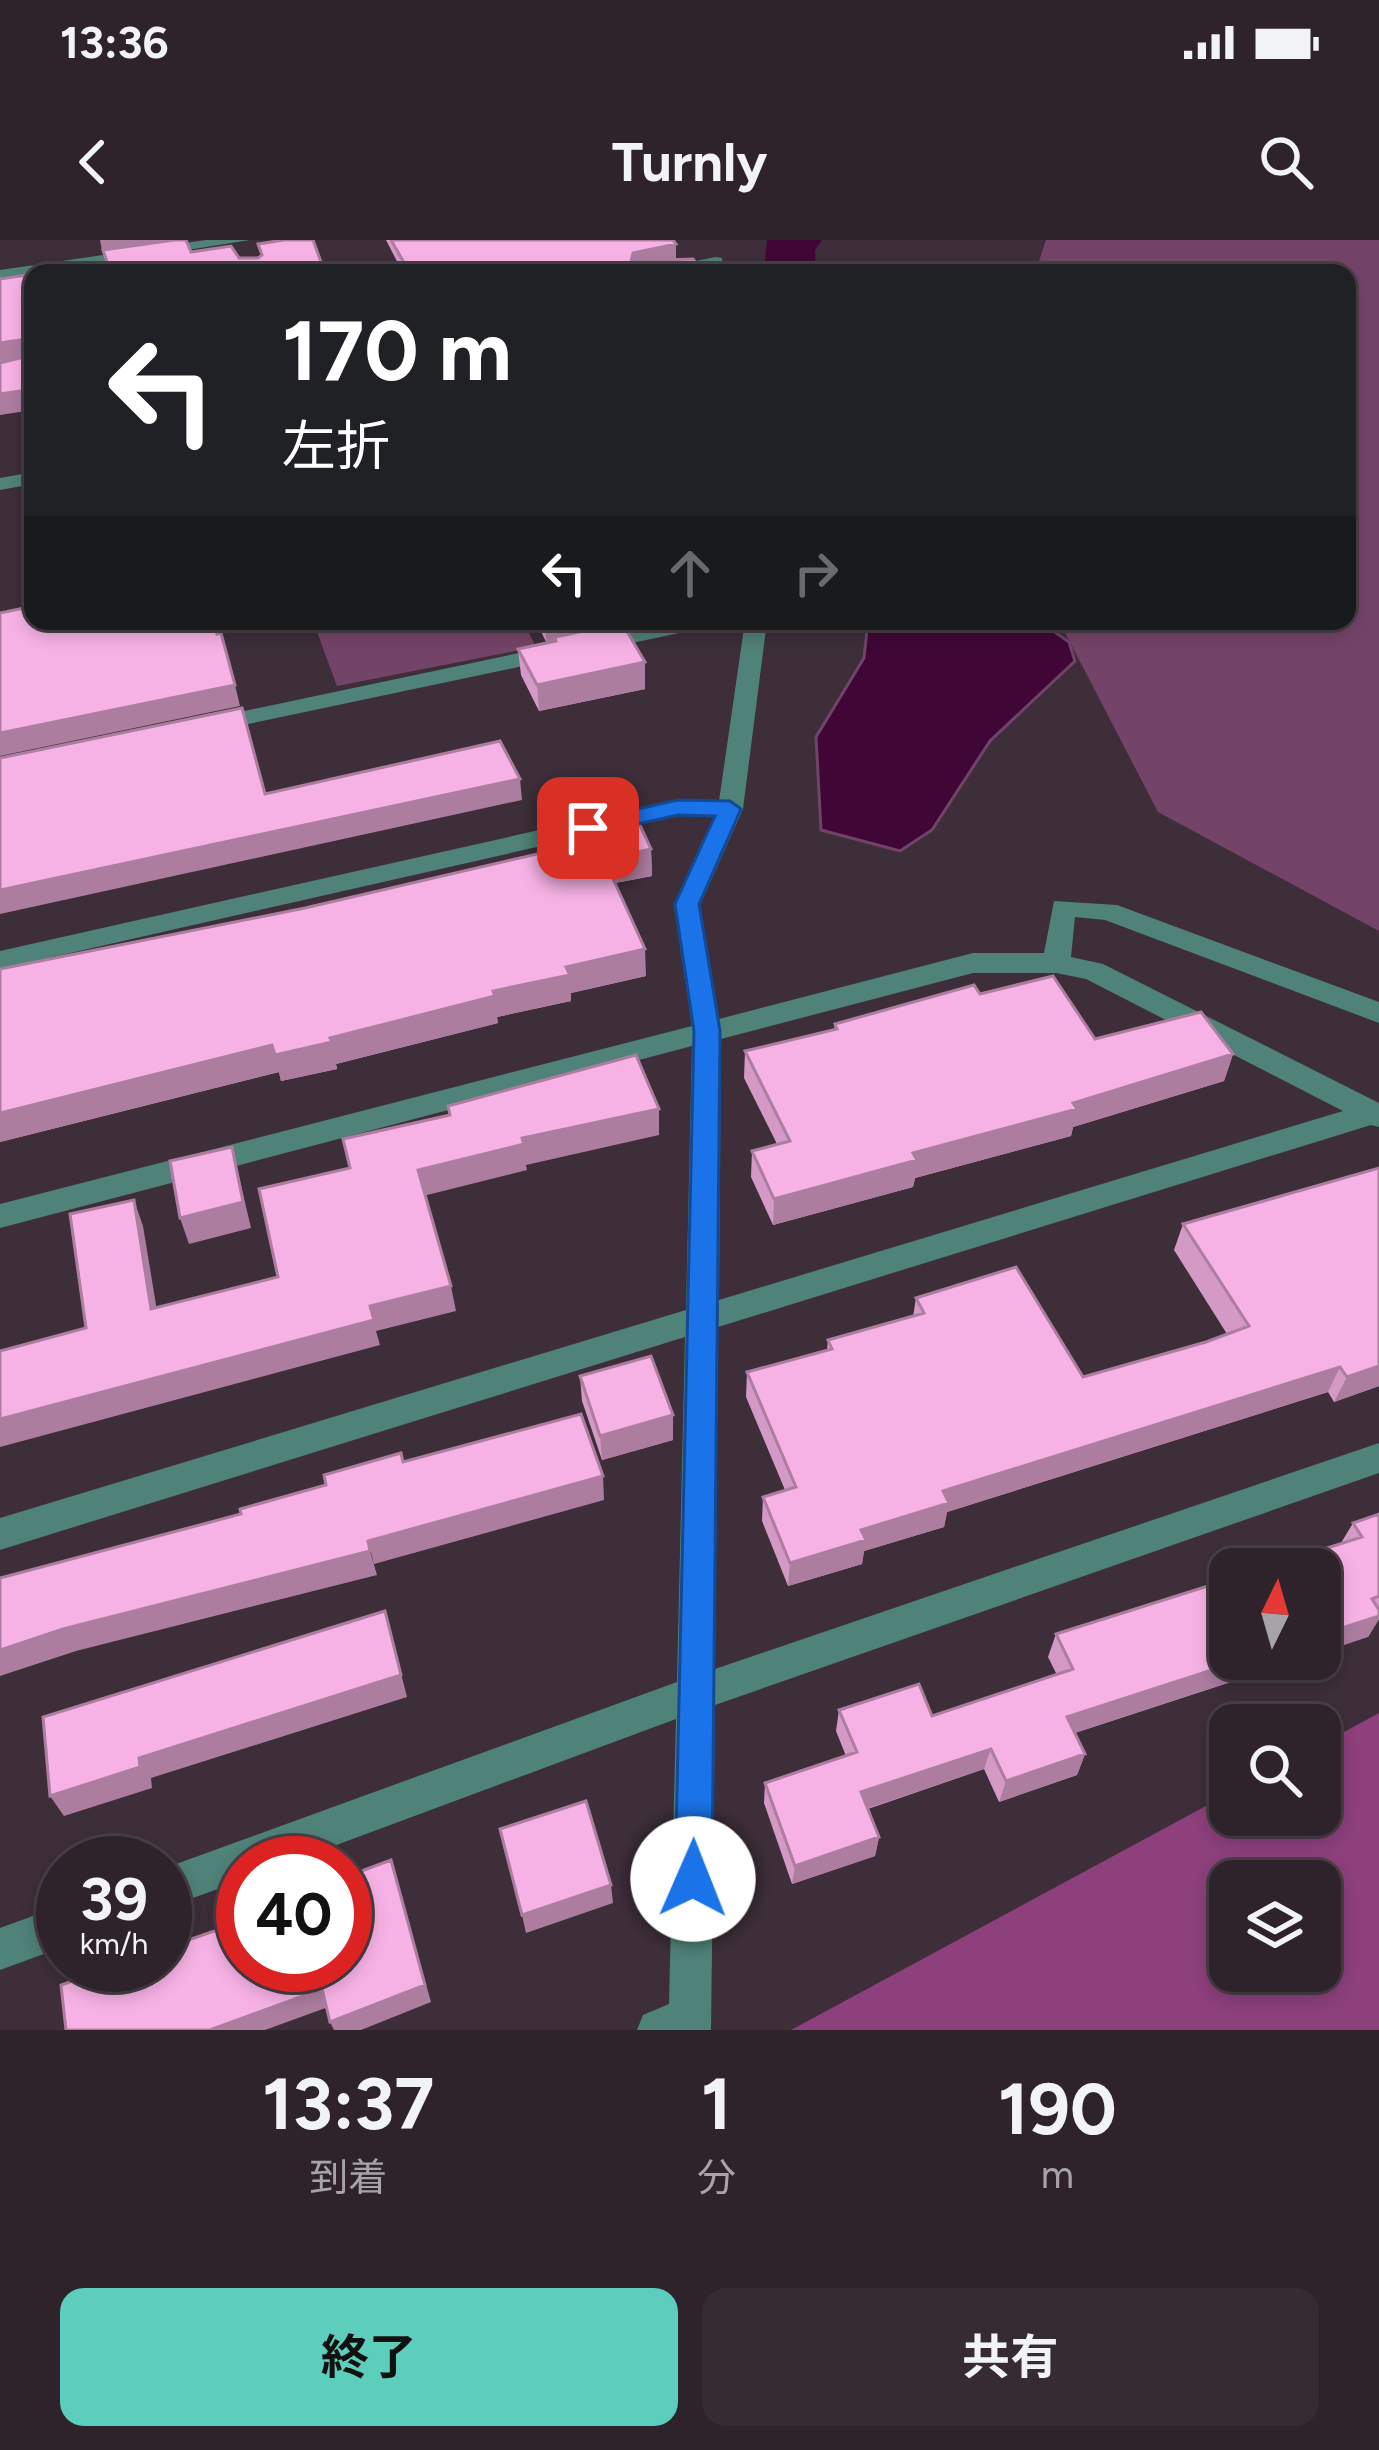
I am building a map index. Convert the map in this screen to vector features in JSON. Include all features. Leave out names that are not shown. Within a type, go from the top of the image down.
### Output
[{"type":"street","points":[[76,240],[83,263]]},
{"type":"street","points":[[697,240],[718,264]]},
{"type":"street","points":[[76,264],[241,246]]},
{"type":"street","points":[[188,729],[660,630]]},
{"type":"street","points":[[679,2026],[698,1693],[698,1321],[707,1031],[687,904],[730,809],[756,630]]},
{"type":"street","points":[[0,961],[678,807],[730,809]]},
{"type":"street","points":[[1056,957],[1063,907],[1108,911],[1379,1013]]},
{"type":"street","points":[[0,1216],[973,963],[1056,957],[1093,970],[1376,1114]]},
{"type":"street","points":[[0,1534],[1376,1114]]},
{"type":"street","points":[[192,1878],[698,1693],[1379,1458]]},
{"type":"street","points":[[0,1949],[36,1936]]},
{"type":"shaded area","points":[[1046,240],[1379,240],[1379,931],[1158,812],[1064,630],[1356,630],[1356,264],[1038,264]]},
{"type":"shaded area","points":[[316,630],[528,630],[536,647],[337,686]]},
{"type":"shaded area","points":[[867,630],[1052,630],[1069,642],[1075,661],[990,741],[932,830],[900,851],[821,830],[816,737],[864,658]]},
{"type":"shaded area","points":[[1379,1713],[1379,2030],[791,2030],[1209,1804],[1209,1836],[1341,1836],[1341,1734]]},
{"type":"building","points":[[186,240],[191,252],[231,246],[239,258],[258,258],[262,255],[258,244],[313,240],[322,264],[108,264],[103,250]]},
{"type":"building","points":[[391,240],[673,240],[676,244],[633,253],[631,261],[693,259],[697,264],[405,264]]},
{"type":"building","points":[[24,275],[24,339],[0,343],[0,279]]},
{"type":"building","points":[[24,357],[24,390],[0,394],[0,363]]},
{"type":"building","points":[[24,608],[24,630],[215,630],[221,633],[235,685],[0,733],[0,613]]},
{"type":"building","points":[[588,630],[626,630],[645,662],[537,685],[518,649],[556,641],[555,637]]},
{"type":"building","points":[[242,708],[265,794],[500,741],[520,779],[0,890],[0,758]]},
{"type":"building","points":[[633,810],[651,849],[604,859],[645,949],[566,967],[570,975],[493,991],[495,996],[330,1038],[332,1042],[275,1055],[272,1045],[0,1113],[0,969],[305,908],[593,841],[584,820]]},
{"type":"building","points":[[1053,976],[1095,1039],[1201,1012],[1233,1054],[1073,1103],[1077,1109],[913,1153],[917,1160],[774,1199],[752,1151],[790,1141],[745,1051],[837,1029],[835,1024],[974,985],[980,994]]},
{"type":"building","points":[[636,1055],[659,1109],[522,1138],[524,1144],[418,1170],[451,1286],[370,1306],[374,1320],[0,1419],[0,1351],[86,1328],[70,1214],[134,1200],[151,1309],[278,1277],[259,1189],[350,1168],[343,1139],[450,1115],[448,1106]]},
{"type":"building","points":[[232,1147],[243,1202],[180,1218],[170,1161]]},
{"type":"building","points":[[1379,1168],[1379,1366],[1347,1377],[1340,1367],[943,1491],[949,1503],[861,1530],[866,1540],[790,1563],[763,1497],[796,1487],[747,1372],[832,1349],[828,1340],[924,1313],[916,1298],[1016,1267],[1083,1377],[1206,1342],[1249,1326],[1183,1224]]},
{"type":"building","points":[[651,1356],[673,1415],[600,1436],[580,1376]]},
{"type":"building","points":[[581,1414],[603,1476],[368,1541],[370,1551],[63,1629],[0,1650],[0,1578],[241,1514],[240,1509],[326,1485],[324,1475],[401,1453],[403,1462]]},
{"type":"building","points":[[1379,1514],[1379,1596],[1372,1599],[1379,1616],[1341,1628],[1341,1548],[1327,1548],[1362,1537],[1353,1523]]},
{"type":"building","points":[[1209,1586],[1209,1671],[1067,1717],[1085,1754],[1006,1781],[991,1749],[861,1792],[879,1837],[795,1866],[765,1783],[857,1752],[839,1710],[919,1684],[932,1716],[1073,1669],[1056,1634]]},
{"type":"building","points":[[385,1611],[401,1675],[139,1758],[140,1767],[50,1796],[43,1717]]},
{"type":"building","points":[[586,1801],[611,1885],[522,1915],[500,1829]]},
{"type":"building","points":[[391,1860],[425,1985],[330,2022],[323,1992],[372,1992],[372,1867]]},
{"type":"building","points":[[216,1930],[216,1992],[314,1992],[210,2030],[66,2030],[62,1992],[192,1992],[192,1939]]},
{"type":"waterway","points":[[790,264],[789,246],[796,240]]},
{"type":"route","points":[[588,828],[678,807],[730,809],[687,904],[707,1031],[698,1321],[693,1879]]}]
